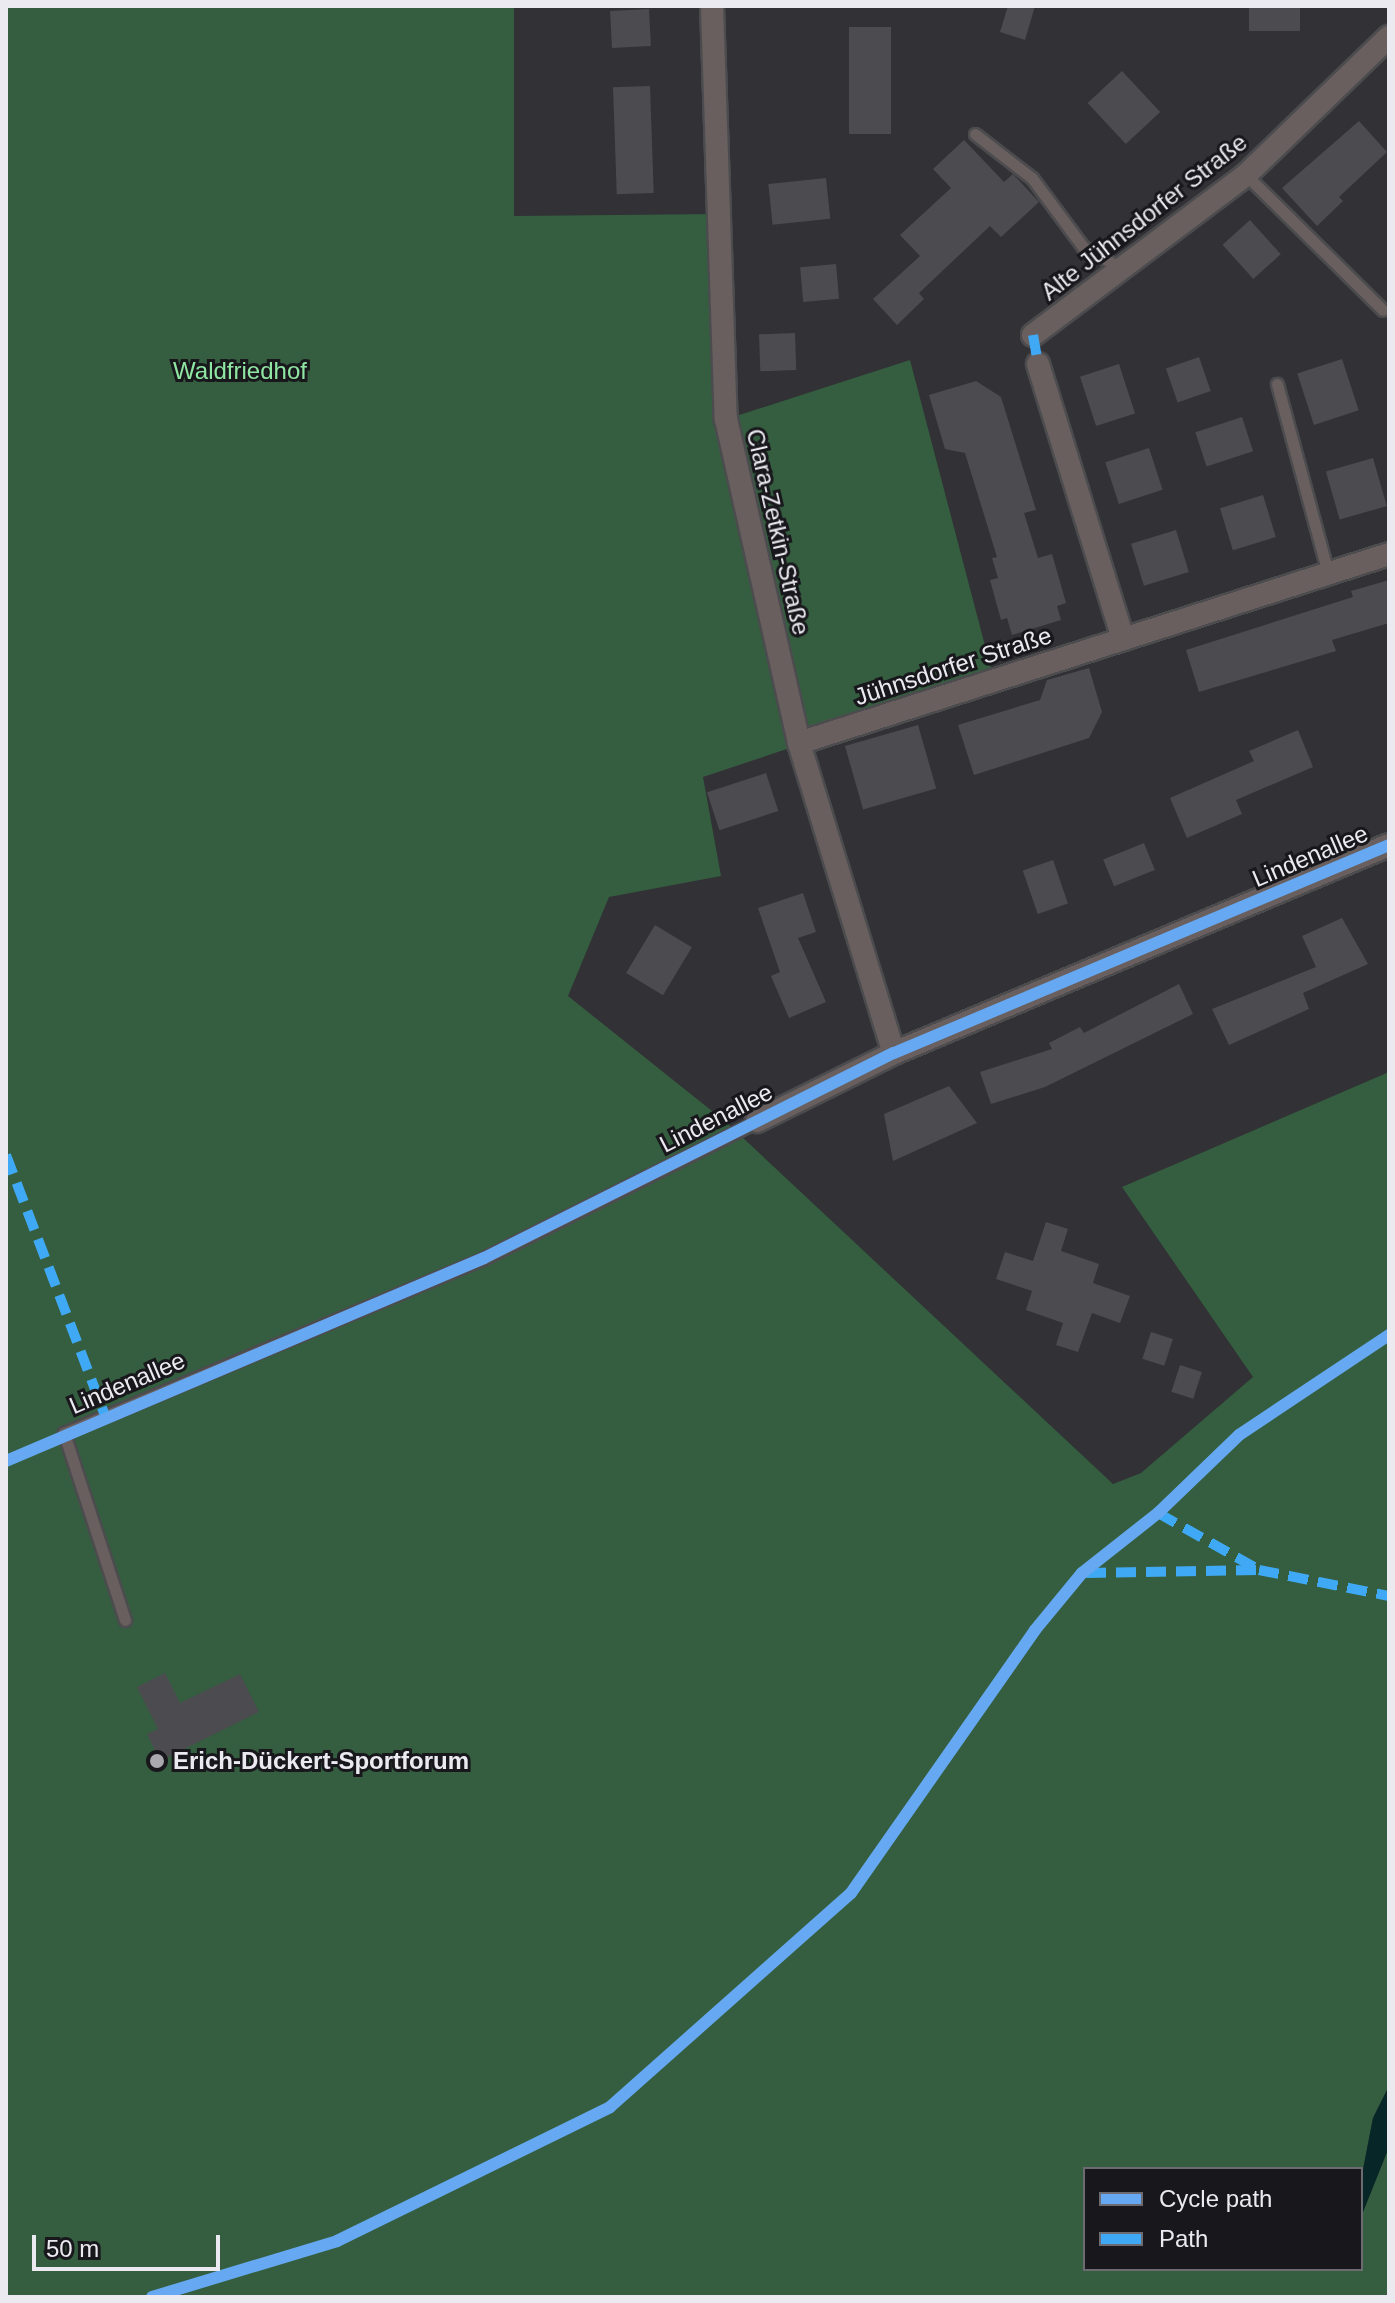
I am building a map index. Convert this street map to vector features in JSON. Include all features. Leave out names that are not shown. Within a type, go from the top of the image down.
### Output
[{"type":"street","name":"Clara-Zetkin-Straße","points":[[712,6],[726,419],[799,743],[894,1053]]},
{"type":"street","name":"Alte Jühnsdorfer Straße","points":[[1033,335],[1246,175],[1389,37]]},
{"type":"street","points":[[1038,364],[1123,639]]},
{"type":"street","name":"Jühnsdorfer Straße","points":[[799,743],[1389,554]]},
{"type":"street","name":"Lindenallee","points":[[757,1121],[894,1053],[1389,845]]},
{"type":"lane","points":[[975,134],[1032,178],[1083,247],[1121,269]]},
{"type":"lane","points":[[1246,175],[1383,310]]},
{"type":"lane","points":[[1277,384],[1328,573]]},
{"type":"lane","name":"Lindenallee","points":[[125,1620],[64,1433],[484,1258],[757,1121]]},
{"type":"green space","name":"Waldfriedhof","points":[[6,6],[514,6],[514,216],[716,214],[727,419],[910,360],[994,680],[703,777],[721,876],[609,897],[568,996],[727,1123],[1113,1484],[1141,1473],[1253,1377],[1122,1187],[1389,1072],[1389,2086],[1373,2118],[1363,2170],[1363,2167],[1083,2167],[1083,2271],[1363,2271],[1363,2212],[1389,2147],[1389,2297],[6,2297]]},
{"type":"water","points":[[1389,2086],[1389,2147],[1363,2212],[1363,2170],[1373,2118]]},
{"type":"building","points":[[1008,6],[1035,6],[1025,40],[1000,32]]},
{"type":"building","points":[[1249,6],[1300,6],[1300,31],[1249,31]]},
{"type":"building","points":[[649,9],[651,46],[612,48],[610,11]]},
{"type":"building","points":[[849,27],[891,27],[891,134],[849,134]]},
{"type":"building","points":[[1122,71],[1160,112],[1126,144],[1088,103]]},
{"type":"building","points":[[650,86],[654,193],[617,194],[613,87]]},
{"type":"building","points":[[1359,121],[1387,152],[1339,197],[1343,201],[1317,226],[1282,188]]},
{"type":"building","points":[[964,140],[1004,182],[1013,174],[1039,202],[1001,237],[990,226],[919,293],[924,299],[897,325],[873,299],[920,256],[900,235],[951,188],[933,169]]},
{"type":"building","points":[[826,178],[830,219],[773,225],[768,184]]},
{"type":"building","points":[[1250,220],[1281,254],[1253,279],[1223,245]]},
{"type":"building","points":[[836,264],[839,299],[803,302],[800,267]]},
{"type":"building","points":[[795,333],[796,370],[760,371],[759,334]]},
{"type":"building","points":[[1199,357],[1211,391],[1178,402],[1166,368]]},
{"type":"building","points":[[1342,359],[1359,410],[1314,425],[1297,374]]},
{"type":"building","points":[[1119,364],[1135,413],[1096,426],[1080,377]]},
{"type":"building","points":[[976,381],[1001,397],[1036,510],[1024,513],[1038,558],[1052,554],[1066,603],[1057,606],[1061,620],[1012,635],[1007,618],[1001,620],[990,580],[998,578],[992,558],[997,557],[965,453],[945,449],[929,395]]},
{"type":"building","points":[[1242,417],[1253,451],[1207,466],[1195,432]]},
{"type":"building","points":[[1149,448],[1163,490],[1119,504],[1105,462]]},
{"type":"building","points":[[1373,458],[1387,506],[1340,520],[1326,472]]},
{"type":"building","points":[[1263,495],[1276,537],[1233,550],[1220,508]]},
{"type":"building","points":[[1176,530],[1189,572],[1144,586],[1131,544]]},
{"type":"building","points":[[1389,580],[1389,623],[1332,640],[1336,651],[1199,692],[1186,650],[1353,597],[1351,591]]},
{"type":"building","points":[[1089,668],[1102,712],[1089,738],[974,775],[958,725],[1040,700],[1047,680]]},
{"type":"building","points":[[918,725],[936,788],[863,809],[845,746]]},
{"type":"building","points":[[1298,730],[1313,767],[1236,800],[1242,814],[1187,838],[1170,798],[1254,761],[1249,751]]},
{"type":"building","points":[[766,773],[778,811],[719,830],[707,792]]},
{"type":"building","points":[[1144,843],[1155,870],[1114,886],[1103,859]]},
{"type":"building","points":[[1053,860],[1068,903],[1038,914],[1023,870]]},
{"type":"building","points":[[803,893],[816,932],[798,938],[826,1002],[789,1018],[771,976],[780,972],[758,908]]},
{"type":"building","points":[[1342,918],[1368,964],[1303,993],[1309,1009],[1229,1045],[1212,1009],[1316,967],[1302,936]]},
{"type":"building","points":[[655,925],[692,947],[663,995],[626,973]]},
{"type":"building","points":[[1179,984],[1193,1014],[1045,1087],[991,1104],[980,1072],[1052,1049],[1049,1043],[1080,1027],[1084,1033]]},
{"type":"building","points":[[949,1086],[977,1123],[893,1161],[884,1114]]},
{"type":"building","points":[[1046,1222],[1068,1229],[1061,1251],[1099,1264],[1093,1283],[1130,1296],[1120,1323],[1092,1313],[1078,1352],[1056,1345],[1063,1323],[1026,1310],[1032,1291],[996,1279],[1005,1252],[1033,1261]]},
{"type":"building","points":[[1151,1332],[1173,1339],[1164,1366],[1142,1359]]},
{"type":"building","points":[[1180,1365],[1202,1372],[1193,1399],[1171,1392]]},
{"type":"building","points":[[165,1673],[180,1703],[240,1674],[259,1712],[160,1761],[147,1734],[158,1729],[137,1687]]},
{"type":"marked path","points":[[1033,335],[1038,364]]},
{"type":"marked path","points":[[6,1155],[105,1416]]},
{"type":"marked path","points":[[1158,1513],[1259,1570]]},
{"type":"marked path","points":[[1086,1573],[1259,1570],[1389,1596]]},
{"type":"cycle path","points":[[6,1461],[484,1258],[894,1053],[1389,845]]},
{"type":"cycle path","points":[[152,2297],[337,2241],[610,2107],[851,1893],[1035,1630],[1082,1573],[1158,1513],[1239,1435],[1389,1335]]},
{"type":"place","name":"Erich-Dückert-Sportforum","points":[[157,1761]]}]
